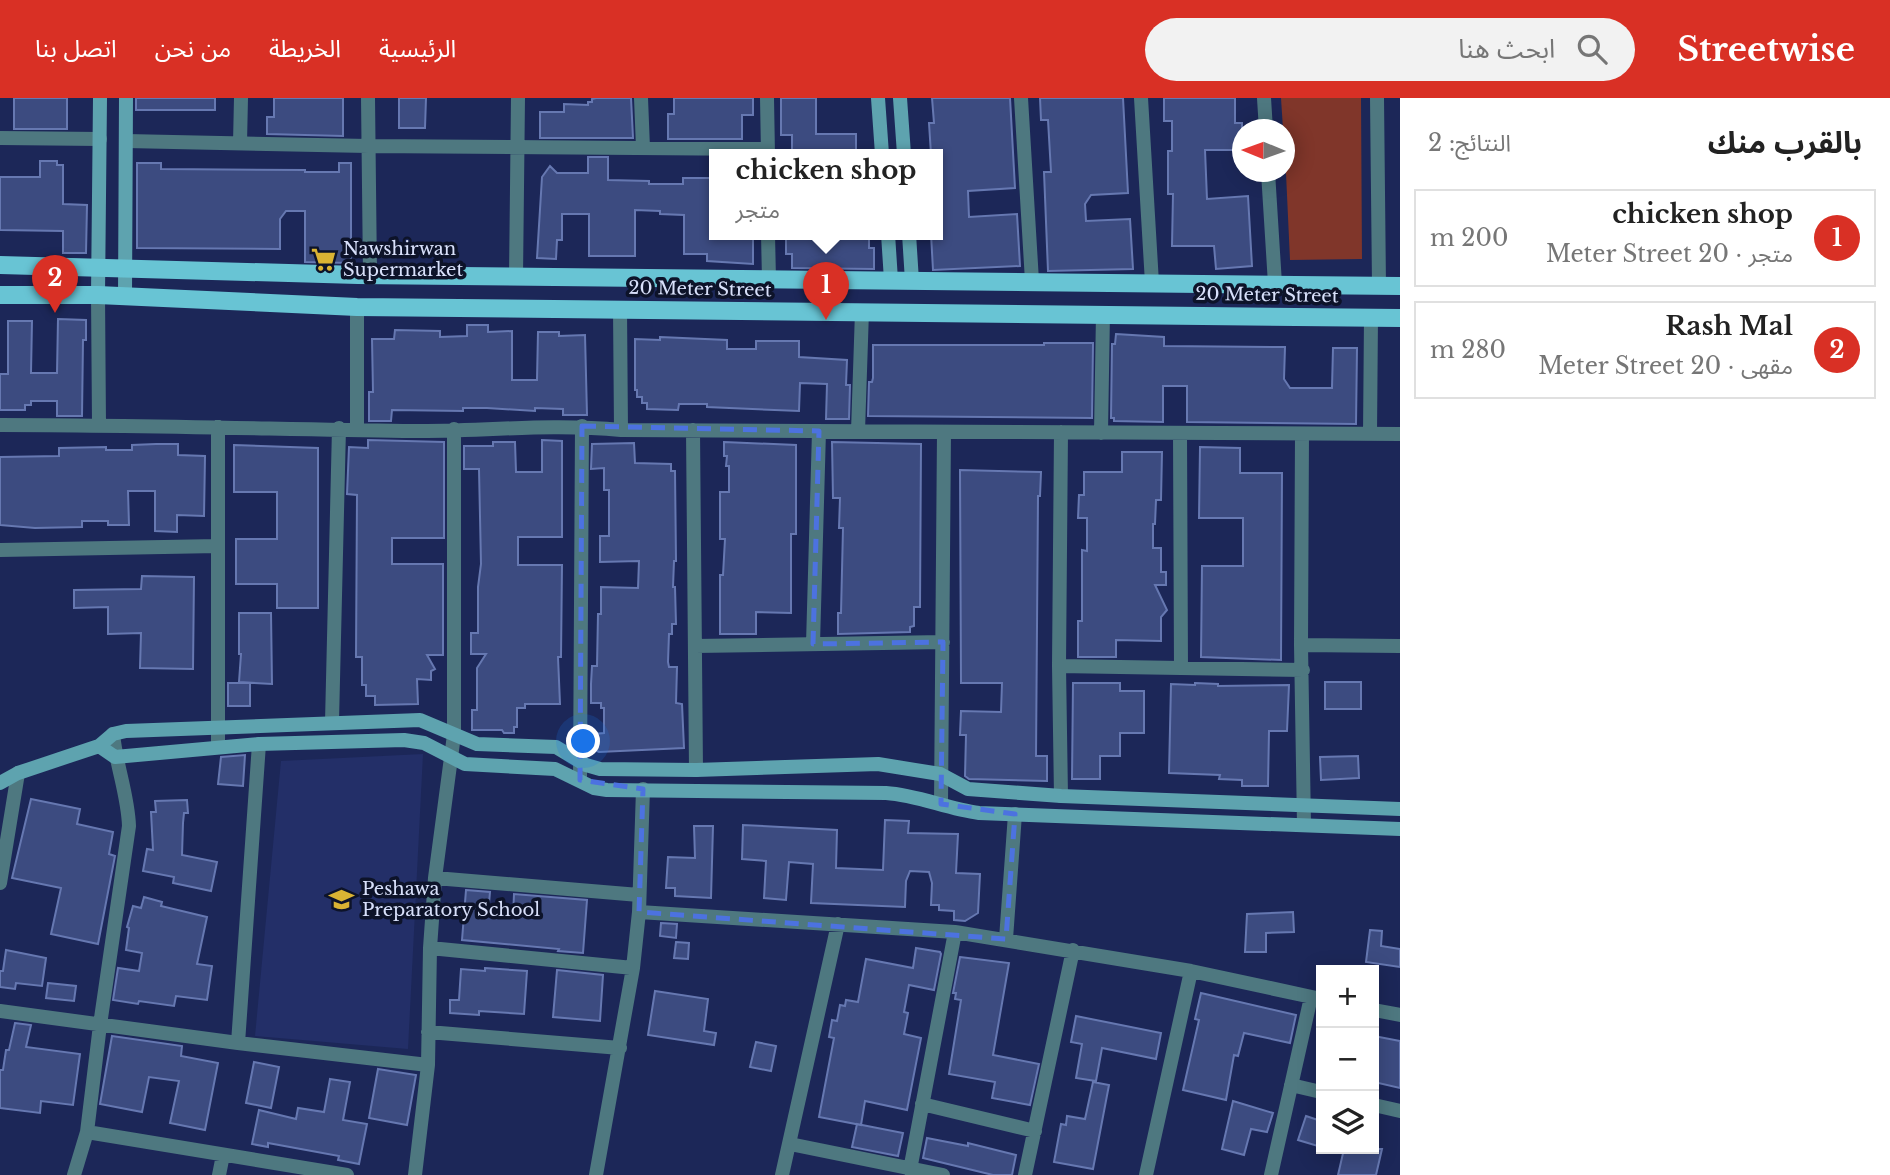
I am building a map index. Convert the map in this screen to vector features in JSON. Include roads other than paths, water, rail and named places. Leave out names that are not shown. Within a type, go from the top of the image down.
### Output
[{"type":"main road","name":"20 Meter Street","points":[[0,265],[370,275],[1400,286]]},
{"type":"main road","points":[[722,279],[722,310]]},
{"type":"main road","points":[[983,281],[983,312]]},
{"type":"main road","name":"20 Meter Street","points":[[0,295],[98,295],[357,306],[1400,318]]},
{"type":"street","points":[[99,425],[100,98]]},
{"type":"street","points":[[125,296],[126,98]]},
{"type":"street","points":[[240,144],[241,98]]},
{"type":"street","points":[[368,98],[370,275]]},
{"type":"street","points":[[516,277],[518,98]]},
{"type":"street","points":[[642,98],[643,148]]},
{"type":"street","points":[[767,98],[768,149]]},
{"type":"street","points":[[878,98],[882,149]]},
{"type":"street","points":[[900,98],[904,149]]},
{"type":"street","points":[[1021,98],[1032,281]]},
{"type":"street","points":[[1141,98],[1152,283]]},
{"type":"street","points":[[1264,98],[1265,119]]},
{"type":"street","points":[[1377,98],[1379,286]]},
{"type":"street","points":[[0,138],[100,139]]},
{"type":"street","points":[[126,141],[709,150]]},
{"type":"street","points":[[1270,182],[1275,284]]},
{"type":"street","points":[[768,240],[769,279]]},
{"type":"street","points":[[888,240],[891,280]]},
{"type":"street","points":[[909,240],[912,281]]},
{"type":"street","points":[[357,306],[357,430]]},
{"type":"street","points":[[620,309],[621,430]]},
{"type":"street","points":[[858,431],[862,311]]},
{"type":"street","points":[[1101,432],[1103,313]]},
{"type":"street","points":[[1370,434],[1371,317]]},
{"type":"street","points":[[0,425],[407,431],[582,426],[621,430],[1400,434]]},
{"type":"street","points":[[580,780],[582,426]]},
{"type":"street","points":[[218,427],[218,747]]},
{"type":"street","points":[[332,722],[338,428]]},
{"type":"street","points":[[415,1175],[428,1065],[430,948],[435,878],[454,735],[454,429]]},
{"type":"street","points":[[693,430],[696,770]]},
{"type":"street","points":[[813,644],[819,431]]},
{"type":"street","points":[[941,804],[944,432]]},
{"type":"street","points":[[1060,432],[1061,796]]},
{"type":"street","points":[[1180,433],[1181,668]]},
{"type":"street","points":[[1302,434],[1304,825]]},
{"type":"street","points":[[0,550],[218,546]]},
{"type":"street","points":[[695,646],[943,642]]},
{"type":"street","points":[[1301,645],[1400,646]]},
{"type":"street","points":[[1059,666],[1303,670]]},
{"type":"street","points":[[0,783],[18,773],[99,746],[113,734],[218,727],[420,720],[469,742],[555,747],[600,769],[696,770],[878,764],[940,774],[968,789],[1061,796],[1400,809]]},
{"type":"street","points":[[74,1175],[87,1132],[129,826],[129,810],[115,757],[113,734]]},
{"type":"street","points":[[99,746],[115,757],[259,744],[418,741],[465,764],[555,769],[594,788],[607,790],[886,793],[907,795],[970,812],[1400,829]]},
{"type":"street","points":[[238,1044],[259,744]]},
{"type":"street","points":[[0,883],[18,773]]},
{"type":"street","points":[[596,1175],[633,968],[639,912],[643,789]]},
{"type":"street","points":[[1006,939],[1016,814]]},
{"type":"street","points":[[435,878],[639,895]]},
{"type":"street","points":[[639,912],[954,932],[1191,971],[1316,998],[1291,1085],[1271,1175]]},
{"type":"street","points":[[782,1175],[838,924]]},
{"type":"street","points":[[910,1170],[954,932]]},
{"type":"street","points":[[430,948],[633,968]]},
{"type":"street","points":[[1025,1175],[1073,950]]},
{"type":"street","points":[[1146,1175],[1191,971]]},
{"type":"street","points":[[0,1011],[238,1044],[428,1065]]},
{"type":"street","points":[[1379,1011],[1400,1016]]},
{"type":"street","points":[[428,1032],[620,1048]]},
{"type":"street","points":[[1291,1085],[1317,1091]]},
{"type":"street","points":[[922,1104],[1035,1131]]},
{"type":"street","points":[[1379,1106],[1400,1111]]},
{"type":"street","points":[[87,1132],[347,1175]]},
{"type":"street","points":[[790,1144],[943,1175]]},
{"type":"street","points":[[219,1175],[223,1155]]},
{"type":"place","name":"Nawshirwan Supermarket","points":[[323,259]]},
{"type":"place","name":"Rash Mal","points":[[55,313]]},
{"type":"place","name":"chicken shop","points":[[826,320]]},
{"type":"place","name":"Peshawa Preparatory School","points":[[342,899]]}]
